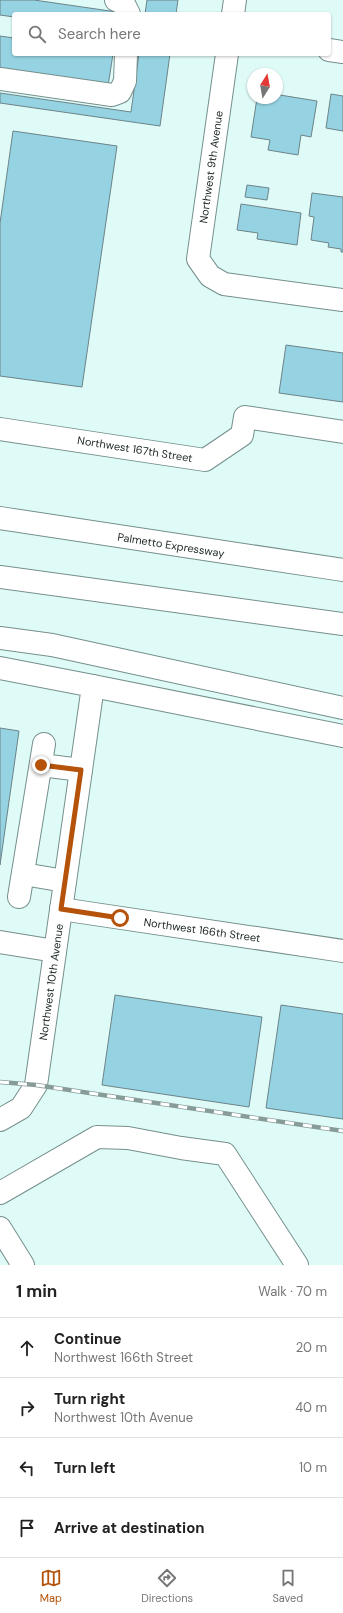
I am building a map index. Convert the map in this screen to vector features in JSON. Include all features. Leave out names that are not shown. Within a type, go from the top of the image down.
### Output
[{"type":"main road","points":[[116,0],[124,4],[128,12]]},
{"type":"main road","points":[[233,12],[235,0]]},
{"type":"main road","points":[[331,50],[343,52]]},
{"type":"main road","points":[[0,79],[112,95],[120,92],[125,81],[126,56]]},
{"type":"main road","name":"Northwest 9th Avenue","points":[[227,56],[198,259],[210,276],[224,284],[343,300]]},
{"type":"main road","name":"Northwest 167th Street","points":[[0,429],[205,460],[242,435],[245,417],[343,432]]},
{"type":"main road","name":"Palmetto Expressway","points":[[0,518],[343,570]]},
{"type":"main road","points":[[0,577],[343,624]]},
{"type":"main road","points":[[0,638],[52,646],[343,708]]},
{"type":"main road","points":[[0,668],[343,736]]},
{"type":"main road","name":"Northwest 10th Avenue","points":[[0,1120],[21,1108],[36,1085],[93,686]]},
{"type":"main road","points":[[19,897],[43,755],[81,770]]},
{"type":"main road","points":[[23,874],[65,881]]},
{"type":"main road","name":"Northwest 166th Street","points":[[61,909],[343,951]]},
{"type":"main road","points":[[0,942],[55,951]]},
{"type":"main road","points":[[0,1193],[97,1138],[128,1138],[181,1148],[225,1154],[298,1265]]},
{"type":"main road","points":[[0,1228],[23,1265]]},
{"type":"building","points":[[0,0],[34,0],[117,12],[12,12],[12,17],[0,15]]},
{"type":"building","points":[[147,0],[178,0],[176,12],[145,12]]},
{"type":"building","points":[[0,36],[12,38],[12,56],[113,56],[108,86],[0,71]]},
{"type":"building","points":[[139,56],[170,56],[160,126],[0,103],[0,93],[131,112]]},
{"type":"building","points":[[331,94],[343,96],[343,131],[326,128]]},
{"type":"building","points":[[283,95],[317,101],[311,137],[301,135],[298,155],[268,150],[270,140],[251,137],[256,104],[283,104]]},
{"type":"building","points":[[13,131],[117,146],[82,387],[0,376],[0,223]]},
{"type":"building","points":[[247,185],[269,188],[267,200],[245,197]]},
{"type":"building","points":[[312,193],[343,197],[343,252],[341,252],[341,249],[328,247],[329,243],[311,240],[314,217],[309,216]]},
{"type":"building","points":[[241,204],[301,213],[297,245],[257,239],[258,233],[237,230]]},
{"type":"building","points":[[286,345],[343,353],[343,402],[279,393]]},
{"type":"building","points":[[0,728],[19,731],[0,865]]},
{"type":"building","points":[[115,995],[262,1017],[249,1107],[102,1085]]},
{"type":"building","points":[[281,1005],[343,1014],[343,1119],[266,1108]]},
{"type":"railway","points":[[0,1082],[36,1085],[343,1131]]},
{"type":"route","points":[[41,765],[81,770],[61,909],[120,918]]}]
